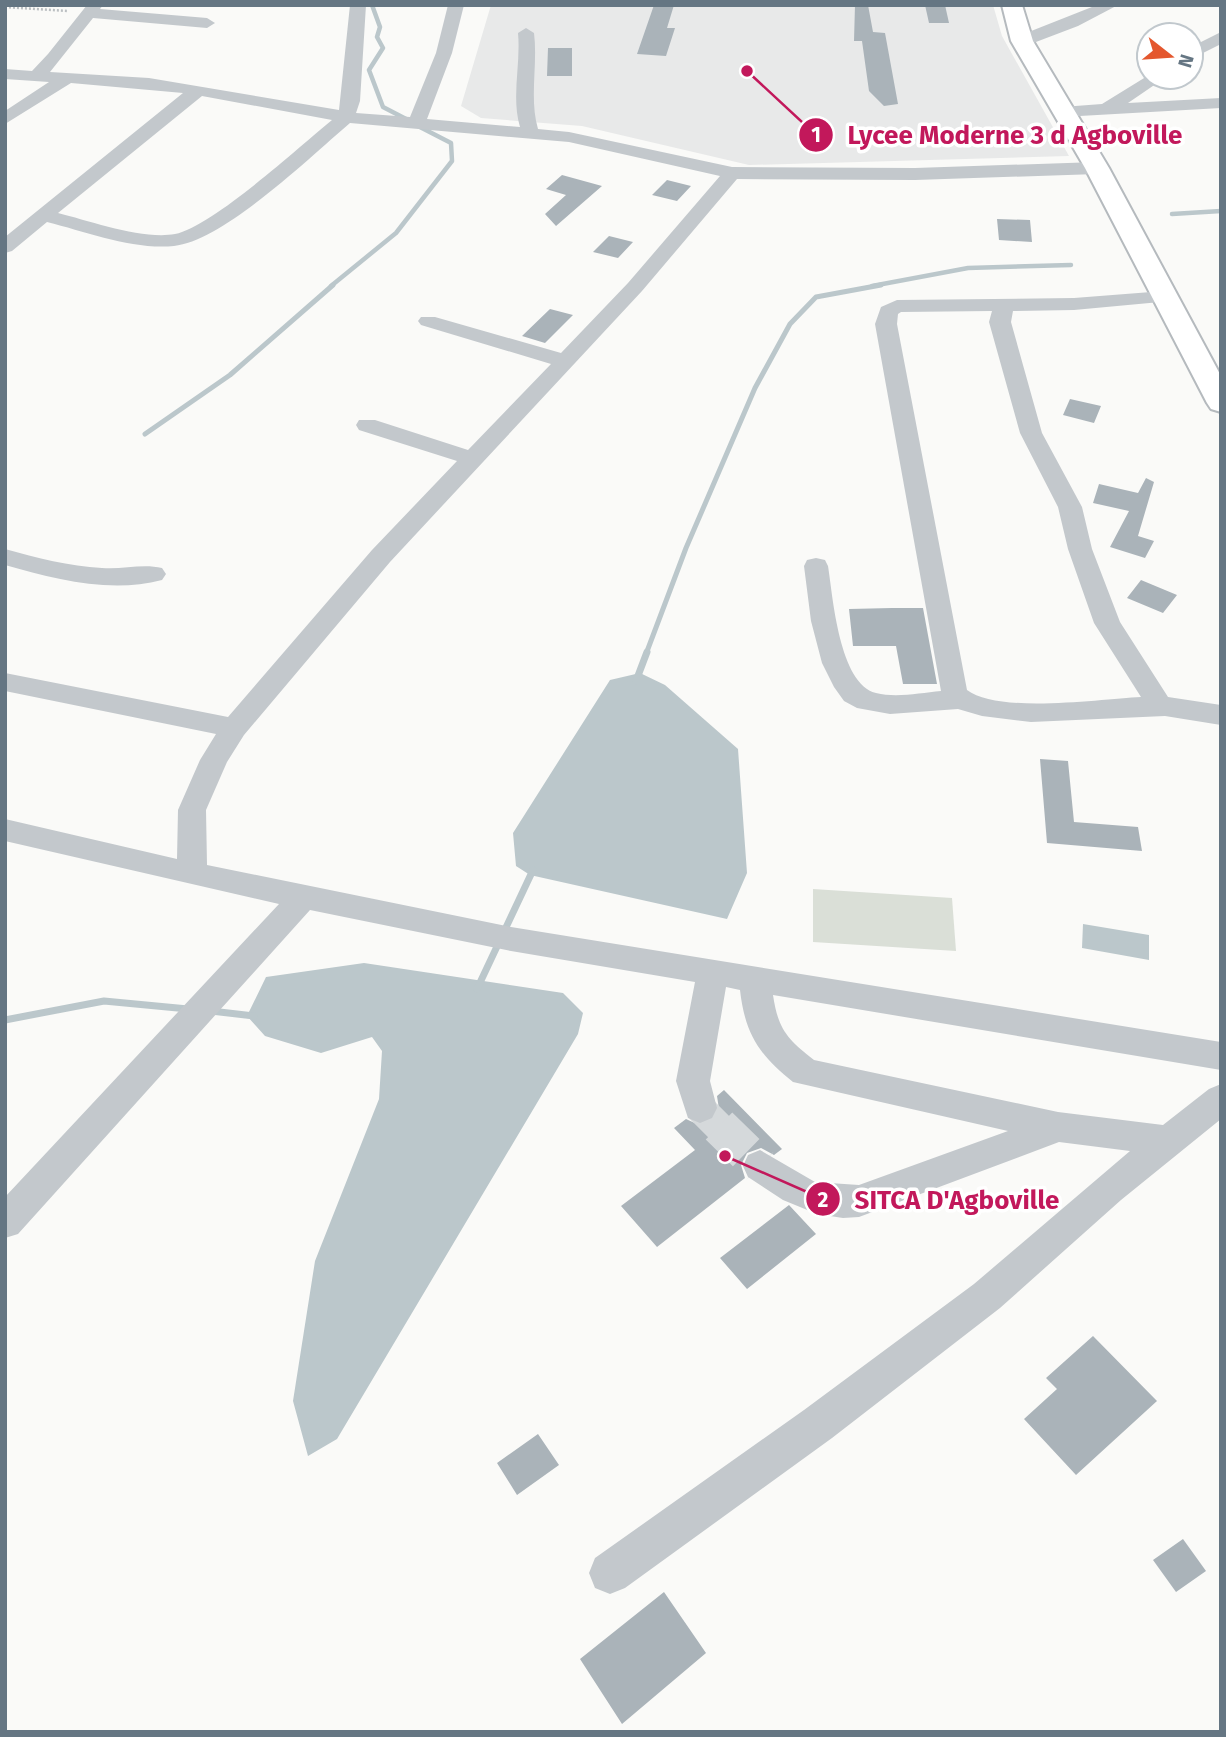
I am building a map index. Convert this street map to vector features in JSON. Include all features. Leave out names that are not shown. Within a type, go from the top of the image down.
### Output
[{"type":"main road","points":[[1012,5],[1022,41],[1097,168],[1221,403]]},
{"type":"street","points":[[44,216],[115,232],[178,240],[190,236],[226,214],[346,117],[351,101],[358,5]]},
{"type":"street","points":[[416,124],[444,53],[456,5]]},
{"type":"street","points":[[1022,41],[1072,23],[1110,5]]},
{"type":"street","points":[[36,76],[54,58],[92,9],[207,23]]},
{"type":"street","points":[[526,33],[528,54],[524,111],[531,134]]},
{"type":"street","points":[[1205,46],[1221,37]]},
{"type":"street","points":[[5,74],[149,83],[346,117],[531,134],[610,145],[675,163],[732,173],[915,174],[1097,168]]},
{"type":"street","points":[[5,119],[67,78]]},
{"type":"street","points":[[5,247],[198,90]]},
{"type":"street","points":[[1105,110],[1135,91]]},
{"type":"street","points":[[1062,112],[1221,103]]},
{"type":"street","points":[[192,874],[192,810],[214,760],[234,729],[316,629],[635,287],[732,173]]},
{"type":"street","points":[[958,699],[954,690],[886,324],[888,311],[897,306],[1074,304],[1164,298]]},
{"type":"street","points":[[1004,305],[1000,322],[1031,433],[1070,507],[1080,550],[1107,623],[1160,706]]},
{"type":"street","points":[[428,321],[565,361]]},
{"type":"street","points":[[367,425],[473,459]]},
{"type":"street","points":[[5,558],[53,570],[104,577],[153,573]]},
{"type":"street","points":[[816,566],[834,662],[846,686],[857,697],[868,701],[904,704],[958,699],[1004,711],[1074,711],[1160,706],[1221,715]]},
{"type":"street","points":[[5,682],[234,729]]},
{"type":"street","points":[[5,830],[303,898],[512,939],[1221,1056]]},
{"type":"street","points":[[5,1222],[303,898]]},
{"type":"street","points":[[700,1108],[692,1082],[713,973]]},
{"type":"street","points":[[755,980],[760,1020],[776,1051],[805,1072],[1058,1128],[1169,1141]]},
{"type":"street","points":[[610,1573],[818,1424],[987,1296],[1109,1189],[1221,1099]]},
{"type":"street","points":[[760,1166],[795,1190],[820,1199],[832,1203],[859,1201],[1058,1128]]},
{"type":"path","points":[[5,7],[92,9]]},
{"type":"shaded area","points":[[491,5],[993,5],[1002,36],[1069,156],[749,165],[582,126],[481,118],[461,106]]},
{"type":"shaded area","points":[[640,673],[665,685],[738,749],[747,873],[727,919],[530,875],[516,866],[513,833],[610,680]]},
{"type":"shaded area","points":[[813,889],[952,898],[956,951],[813,942]]},
{"type":"shaded area","points":[[1083,924],[1149,935],[1149,960],[1082,948]]},
{"type":"shaded area","points":[[364,963],[563,993],[583,1013],[578,1034],[337,1439],[308,1456],[293,1401],[315,1261],[379,1099],[382,1051],[372,1037],[321,1053],[265,1036],[247,1016],[266,977]]},
{"type":"building","points":[[654,5],[674,5],[667,28],[675,28],[666,56],[637,54]]},
{"type":"building","points":[[855,5],[868,5],[873,32],[885,33],[898,104],[884,106],[869,91],[862,41],[854,41]]},
{"type":"building","points":[[925,5],[945,5],[949,23],[929,23]]},
{"type":"building","points":[[548,48],[572,48],[572,76],[547,76]]},
{"type":"building","points":[[562,175],[602,186],[556,226],[545,214],[566,195],[546,189]]},
{"type":"building","points":[[667,180],[691,186],[677,201],[652,195]]},
{"type":"building","points":[[997,219],[1030,220],[1032,242],[999,240]]},
{"type":"building","points":[[609,236],[633,242],[618,258],[593,252]]},
{"type":"building","points":[[550,309],[573,315],[545,343],[522,336]]},
{"type":"building","points":[[1070,399],[1101,406],[1094,423],[1063,415]]},
{"type":"building","points":[[1146,478],[1154,482],[1138,536],[1154,541],[1145,558],[1110,547],[1129,511],[1093,503],[1099,484],[1138,493]]},
{"type":"building","points":[[1141,580],[1177,595],[1163,613],[1127,598]]},
{"type":"building","points":[[923,608],[937,684],[903,684],[896,646],[853,646],[849,609]]},
{"type":"building","points":[[1040,759],[1068,761],[1074,822],[1138,827],[1142,851],[1047,843]]},
{"type":"building","points":[[724,1090],[782,1149],[774,1155],[761,1148],[747,1153],[741,1165],[745,1178],[657,1247],[621,1206],[695,1150],[674,1128],[686,1119],[699,1125],[713,1120],[719,1109],[717,1096]]},
{"type":"building","points":[[789,1205],[816,1234],[747,1289],[720,1258]]},
{"type":"building","points":[[1093,1336],[1157,1401],[1076,1475],[1024,1419],[1057,1389],[1046,1378]]},
{"type":"building","points":[[538,1434],[559,1465],[517,1495],[497,1463]]},
{"type":"building","points":[[1183,1539],[1206,1571],[1176,1592],[1153,1560]]},
{"type":"building","points":[[664,1592],[706,1653],[622,1724],[580,1659]]},
{"type":"waterway","points":[[372,5],[380,27],[377,37],[383,48],[369,70],[383,107],[408,120]]},
{"type":"waterway","points":[[331,286],[396,233],[452,161],[451,143],[418,126]]},
{"type":"waterway","points":[[1172,214],[1221,211]]},
{"type":"waterway","points":[[872,286],[968,268],[1071,265]]},
{"type":"waterway","points":[[145,434],[230,375],[333,285]]},
{"type":"waterway","points":[[646,654],[686,548],[755,388],[790,324],[816,297],[881,285]]},
{"type":"waterway","points":[[636,681],[647,652]]},
{"type":"waterway","points":[[477,989],[533,870]]},
{"type":"waterway","points":[[5,1020],[104,1001],[188,1009]]},
{"type":"waterway","points":[[211,1011],[254,1016]]},
{"type":"tunnel","points":[[700,1108],[720,1128]]},
{"type":"tunnel","points":[[719,1126],[760,1166]]},
{"type":"place","name":"Lycee Moderne 3 d Agboville","points":[[747,71]]},
{"type":"place","name":"SITCA D'Agboville","points":[[725,1156]]}]
